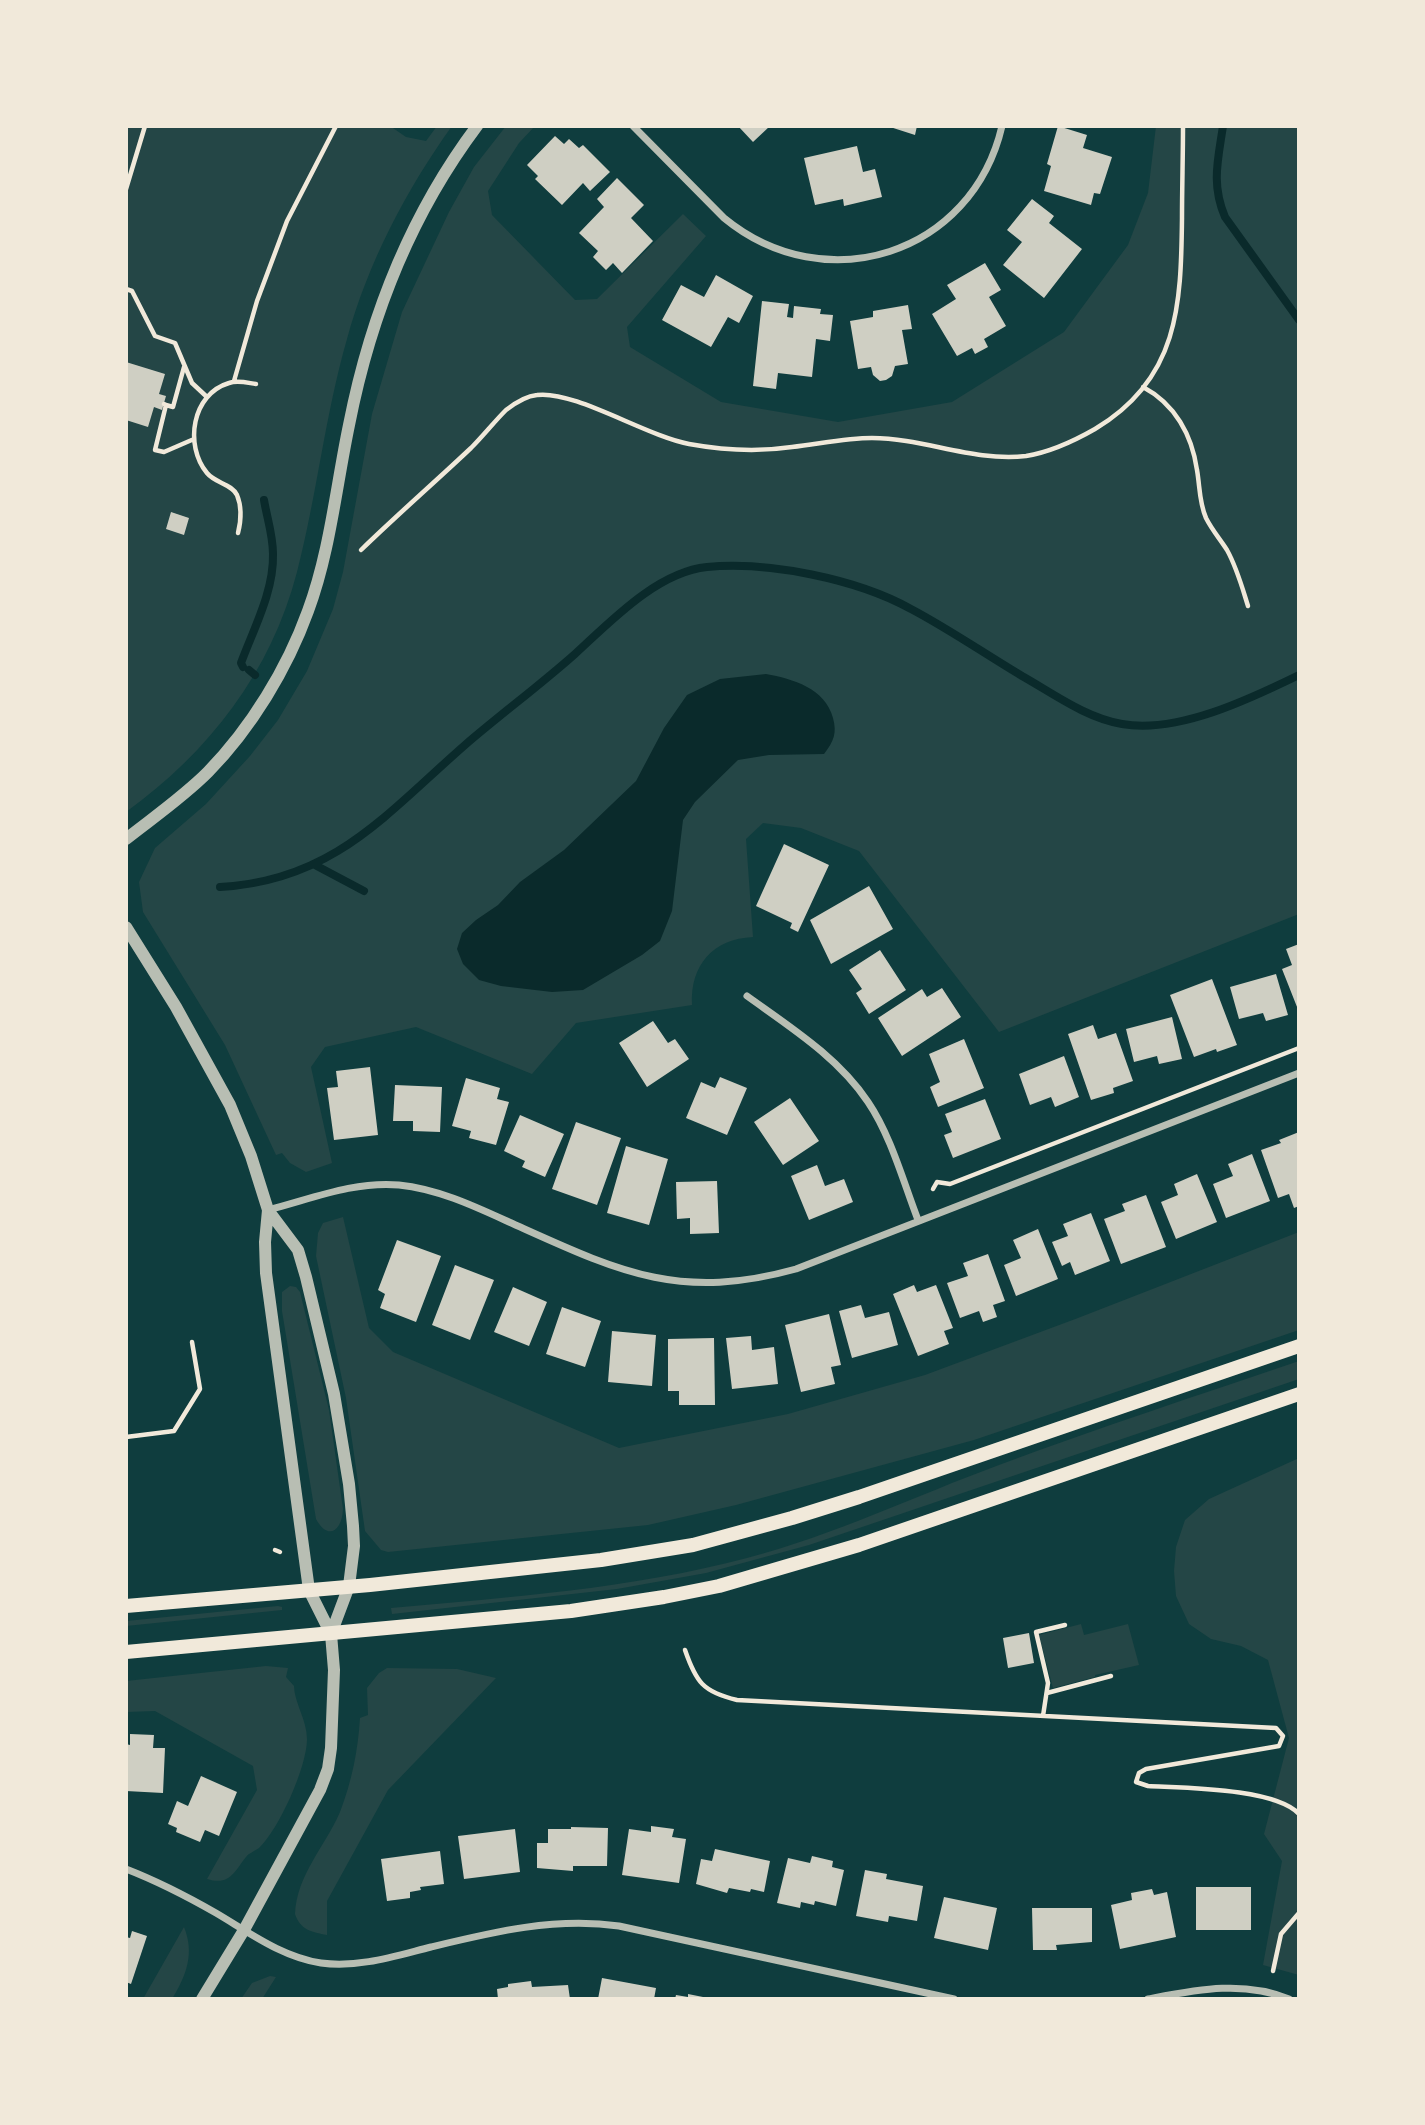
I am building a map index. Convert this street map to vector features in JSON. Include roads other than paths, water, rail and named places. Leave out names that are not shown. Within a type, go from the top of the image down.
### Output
[{"type":"main road","points":[[126,1606],[545,1567],[636,1555],[715,1539],[859,1497],[1299,1346]]},
{"type":"main road","points":[[126,1653],[572,1611],[719,1586],[859,1545],[1299,1394]]},
{"type":"street","points":[[126,839],[183,795],[226,752],[264,699],[298,638],[327,545],[349,421],[382,303],[417,224],[449,167],[477,126]]},
{"type":"street","points":[[633,126],[740,232],[787,254],[838,260],[892,250],[920,239],[942,225],[976,187],[994,154],[1002,126]]},
{"type":"street","points":[[126,927],[176,1007],[230,1105],[251,1156],[268,1210],[298,1250],[334,1394],[353,1526],[354,1546],[349,1586],[331,1634],[334,1702],[328,1769],[320,1790],[244,1930],[202,1999]]},
{"type":"street","points":[[747,996],[823,1052],[841,1068],[868,1102],[883,1132],[918,1220]]},
{"type":"street","points":[[268,1210],[365,1185],[400,1185],[461,1201],[618,1269],[668,1281],[698,1283],[752,1280],[796,1269],[1299,1073]]},
{"type":"street","points":[[268,1210],[266,1273],[309,1590],[331,1634]]},
{"type":"street","points":[[126,1869],[192,1901],[270,1946],[305,1959],[335,1965],[375,1961],[540,1924],[602,1923],[954,1999]]},
{"type":"street","points":[[1148,1999],[1234,1987],[1289,1999]]},
{"type":"waterway","points":[[1223,126],[1217,183],[1225,217],[1299,320]]},
{"type":"waterway","points":[[243,667],[241,663],[262,609],[272,568],[272,540],[264,500]]},
{"type":"waterway","points":[[220,887],[260,882],[295,872],[326,858],[355,840],[383,819],[635,600],[670,578],[707,567],[757,567],[812,574],[889,598],[1070,705],[1122,724],[1143,726],[1189,719],[1236,704],[1299,675]]},
{"type":"waterway","points":[[249,670],[255,675]]},
{"type":"waterway","points":[[315,865],[364,891]]}]
